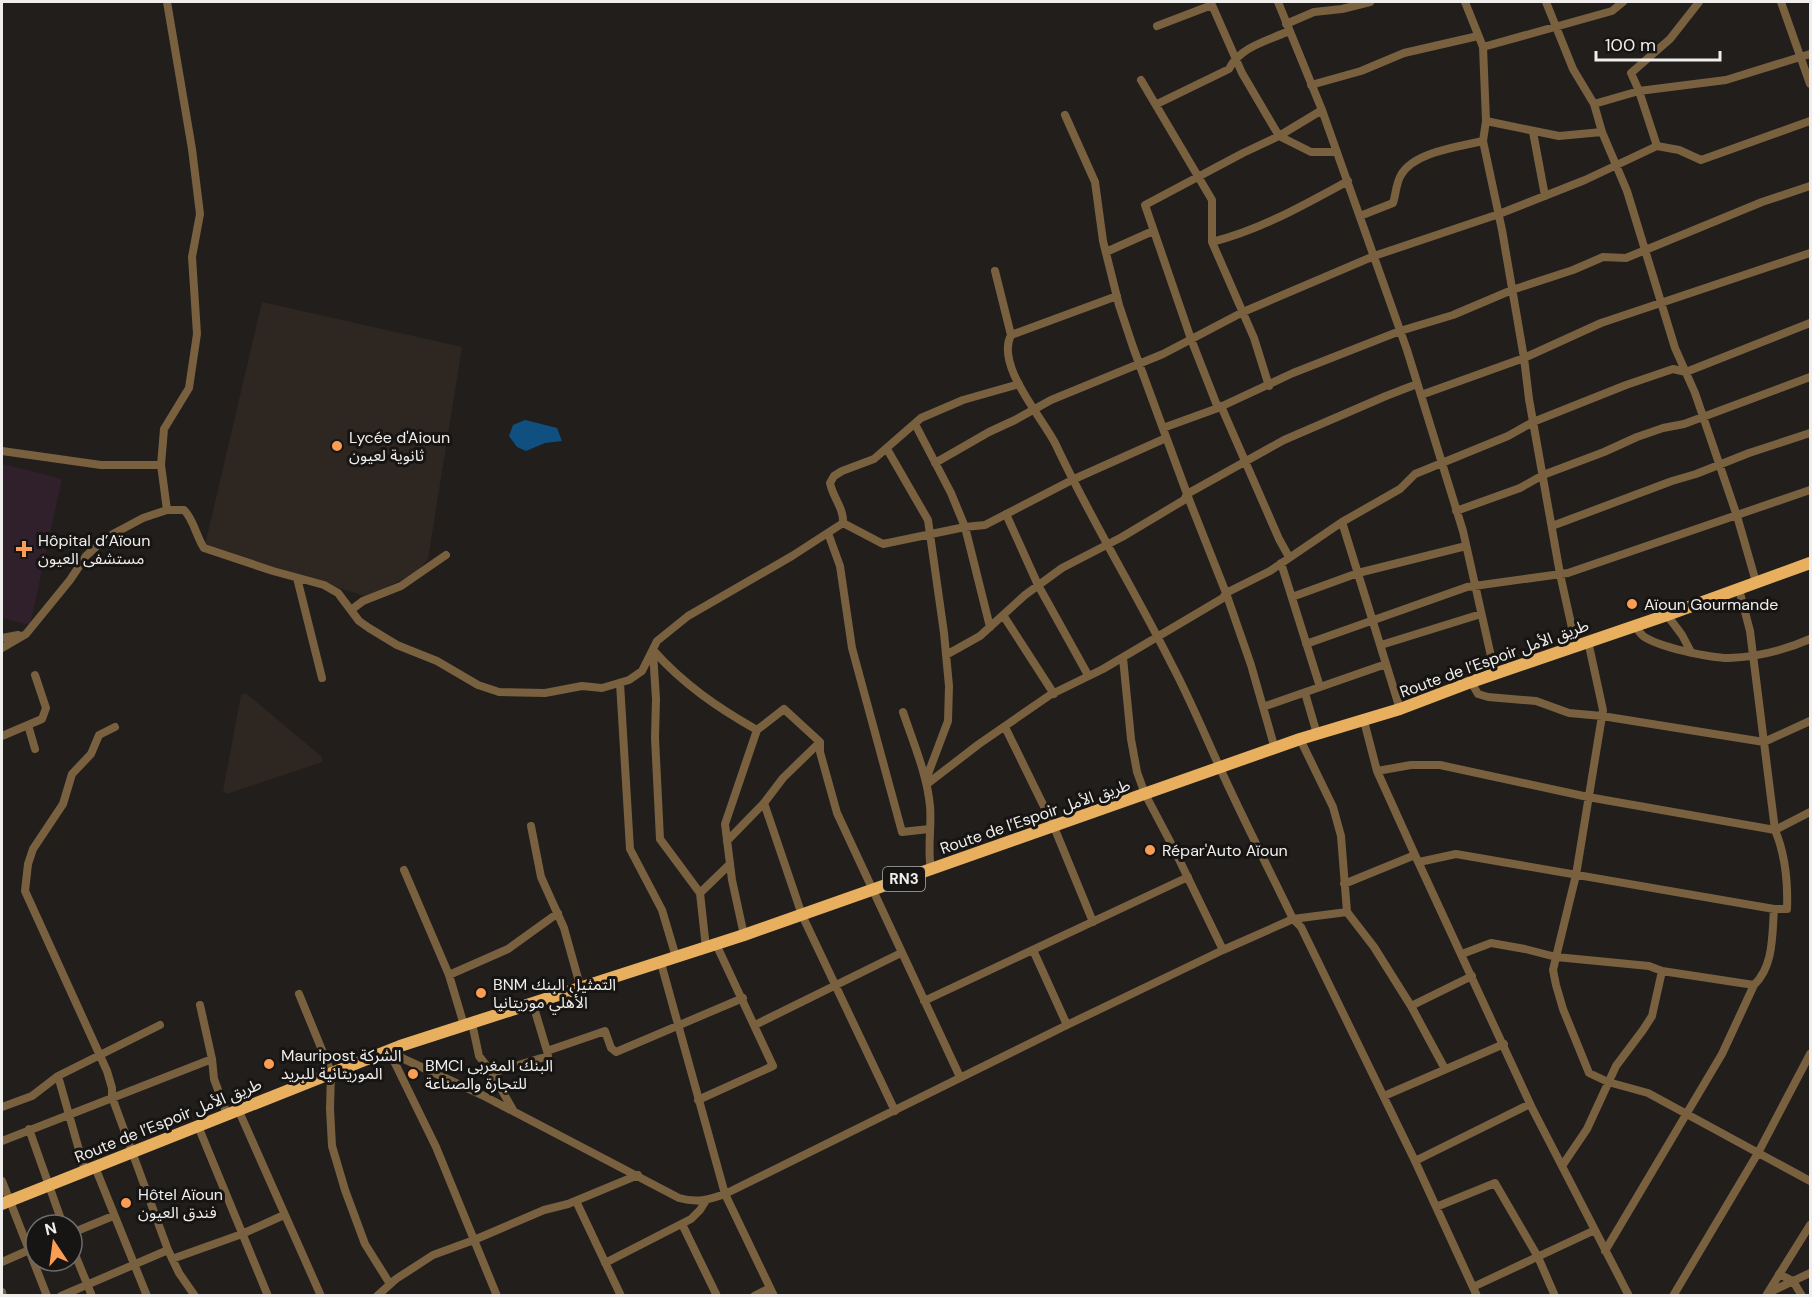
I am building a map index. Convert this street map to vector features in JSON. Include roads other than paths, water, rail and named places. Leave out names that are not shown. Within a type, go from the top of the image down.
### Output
[{"type":"highway","name":"Route de l’Espoir طريق الأمل","points":[[6,1202],[390,1050],[744,935],[1300,739],[1400,709],[1810,563]]},
{"type":"street","points":[[167,2],[192,148],[200,214],[192,257],[197,333],[189,388],[164,429],[161,465],[167,510]]},
{"type":"street","points":[[1278,2],[1322,110],[1421,395],[1466,546],[1494,674]]},
{"type":"street","points":[[1157,104],[1229,69],[1235,58],[1245,51],[1314,12],[1342,9],[1370,2]]},
{"type":"street","points":[[1465,2],[1483,47],[1486,121],[1483,141],[1499,214],[1560,574],[1576,646]]},
{"type":"street","points":[[1546,2],[1573,69],[1594,104],[1602,132],[1627,191],[1675,348],[1686,372],[1737,516],[1756,582]]},
{"type":"street","points":[[1483,47],[1612,11],[1623,2]]},
{"type":"street","points":[[1657,146],[1631,73],[1670,39],[1699,2]]},
{"type":"street","points":[[1781,2],[1810,84]]},
{"type":"street","points":[[1156,27],[1212,5],[1235,58],[1279,136],[1311,152],[1337,152]]},
{"type":"street","points":[[1311,85],[1361,70],[1404,53],[1478,36]]},
{"type":"street","points":[[1594,104],[1639,91],[1726,80],[1810,54]]},
{"type":"street","points":[[1141,80],[1200,176],[1212,200],[1212,242],[1254,338],[1269,386]]},
{"type":"street","points":[[1289,557],[1191,339],[1145,205],[1279,136],[1322,110]]},
{"type":"street","points":[[1065,115],[1095,182],[1106,252],[1117,296],[1166,438],[1226,593],[1275,748]]},
{"type":"street","points":[[1486,121],[1559,136],[1602,132]]},
{"type":"street","points":[[935,463],[989,432],[1080,387],[1163,354],[1243,312],[1374,256],[1499,214],[1657,146],[1679,150],[1701,160],[1810,121]]},
{"type":"street","points":[[1533,132],[1545,196]]},
{"type":"street","points":[[1360,216],[1393,203],[1399,178],[1408,164],[1420,158],[1483,141]]},
{"type":"street","points":[[1212,242],[1233,237],[1295,210],[1348,182]]},
{"type":"street","points":[[1163,428],[1220,407],[1293,373],[1400,331],[1453,315],[1512,290],[1603,257],[1626,258],[1762,202],[1810,186]]},
{"type":"street","points":[[1106,252],[1153,231]]},
{"type":"street","points":[[1421,395],[1524,358],[1601,323],[1661,305],[1810,253]]},
{"type":"street","points":[[995,271],[1011,336]]},
{"type":"street","points":[[1117,296],[1011,336],[1008,341],[1008,357],[1019,384],[1054,442],[1072,480],[1158,637],[1293,919],[1301,927],[1384,1096],[1477,1296]]},
{"type":"street","points":[[927,784],[1054,694],[1123,658],[1223,598],[1226,593],[1281,563],[1341,522],[1400,489],[1415,474],[1508,436],[1533,422],[1673,369],[1686,372],[1810,323]]},
{"type":"street","points":[[1456,511],[1520,488],[1543,475],[1604,453],[1637,437],[1684,424],[1810,377]]},
{"type":"street","points":[[843,524],[841,509],[830,483],[834,476],[852,466],[874,459],[921,418],[963,400],[1019,384]]},
{"type":"street","points":[[946,655],[980,636],[1038,585],[1062,568],[1184,500],[1187,494],[1284,440],[1417,384]]},
{"type":"street","points":[[915,424],[951,493],[965,527],[990,627]]},
{"type":"street","points":[[1552,526],[1810,433]]},
{"type":"street","points":[[843,524],[883,544],[985,525],[1072,480],[1166,438]]},
{"type":"street","points":[[887,449],[928,520],[932,534],[949,686],[948,721],[928,774],[927,784]]},
{"type":"street","points":[[2,451],[101,465],[161,465]]},
{"type":"street","points":[[1306,644],[1467,587],[1560,574],[1585,568],[1810,490]]},
{"type":"street","points":[[2,648],[26,634],[70,580],[86,556],[99,544],[126,526],[167,510],[184,510],[189,515],[204,548],[324,585],[338,593],[359,621],[397,645],[437,661],[478,685],[499,692],[544,693],[582,686],[602,688],[629,680],[642,672],[657,641],[688,616],[843,524]]},
{"type":"street","points":[[1006,514],[1038,585],[1088,675]]},
{"type":"street","points":[[1341,522],[1400,709]]},
{"type":"street","points":[[828,533],[840,566],[852,648],[902,832],[929,829]]},
{"type":"street","points":[[1292,597],[1358,573],[1466,546]]},
{"type":"street","points":[[351,610],[363,601],[401,586],[446,555]]},
{"type":"street","points":[[1281,563],[1320,687]]},
{"type":"street","points":[[297,578],[322,678]]},
{"type":"street","points":[[1344,884],[1417,858],[1456,854],[1774,909],[1787,909],[1788,893],[1780,842],[1775,830],[1750,631],[1739,589]]},
{"type":"street","points":[[1381,645],[1481,614]]},
{"type":"street","points":[[1003,615],[1054,694]]},
{"type":"street","points":[[1666,615],[1682,634],[1691,652]]},
{"type":"street","points":[[1634,626],[1651,640],[1691,652],[1726,658],[1753,656],[1797,645],[1810,639]]},
{"type":"street","points":[[2,638],[26,634]]},
{"type":"street","points":[[1588,641],[1603,710],[1576,875],[1553,970],[1556,985],[1582,1056],[1589,1073],[1608,1082],[1648,1093],[1810,1181]]},
{"type":"street","points":[[653,650],[670,670],[700,694],[757,730]]},
{"type":"street","points":[[653,650],[660,838],[700,893],[711,946],[743,998],[773,1066],[698,1100]]},
{"type":"street","points":[[1123,658],[1131,739],[1137,772],[1145,795],[1223,950]]},
{"type":"street","points":[[1263,707],[1386,664]]},
{"type":"street","points":[[2,736],[42,719],[46,708],[35,675]]},
{"type":"street","points":[[1471,682],[1478,694],[1488,697],[1536,701],[1569,713],[1602,716],[1764,742],[1810,721]]},
{"type":"street","points":[[620,683],[630,849],[662,910],[676,957]]},
{"type":"street","points":[[1305,693],[1317,734]]},
{"type":"street","points":[[744,935],[730,864],[725,824],[757,730],[784,709],[820,742],[820,752],[837,813],[960,1077]]},
{"type":"street","points":[[903,712],[927,784],[930,807],[928,854],[931,870]]},
{"type":"street","points":[[1364,721],[1377,771],[1530,1104],[1629,1296]]},
{"type":"street","points":[[28,725],[35,749]]},
{"type":"street","points":[[115,727],[99,735],[91,754],[72,774],[63,804],[33,849],[28,864],[25,891],[56,955],[111,1081],[112,1097],[131,1153],[168,1250],[192,1295]]},
{"type":"street","points":[[1005,727],[1054,827],[1093,922]]},
{"type":"street","points":[[1300,739],[1333,807],[1341,836],[1347,912],[1374,947],[1411,1006],[1445,1069]]},
{"type":"street","points":[[727,841],[764,803],[783,778],[820,742]]},
{"type":"street","points":[[1377,771],[1411,765],[1440,765],[1588,797],[1775,830],[1810,812]]},
{"type":"street","points":[[764,803],[802,915],[895,1111]]},
{"type":"street","points":[[531,826],[541,877],[558,913],[581,989]]},
{"type":"street","points":[[700,893],[730,864]]},
{"type":"street","points":[[404,870],[449,975],[479,1056],[492,1073],[513,1110]]},
{"type":"street","points":[[924,1001],[1188,877]]},
{"type":"street","points":[[1605,1251],[1722,1054],[1754,985],[1763,977],[1771,952],[1774,909]]},
{"type":"street","points":[[390,1050],[404,1059],[513,1110],[679,1198],[691,1202],[705,1202],[1223,950],[1293,919],[1347,912]]},
{"type":"street","points":[[449,975],[508,949],[558,913]]},
{"type":"street","points":[[1462,954],[1491,944],[1556,957],[1649,966],[1662,971],[1754,985]]},
{"type":"street","points":[[1033,950],[1067,1025]]},
{"type":"street","points":[[755,1025],[901,953]]},
{"type":"street","points":[[661,963],[725,1194],[772,1292],[754,1296]]},
{"type":"street","points":[[1562,1166],[1587,1129],[1616,1066],[1652,1016],[1662,971]]},
{"type":"street","points":[[1411,1006],[1472,976]]},
{"type":"street","points":[[299,994],[332,1072],[330,1109],[332,1146],[365,1244],[390,1284]]},
{"type":"street","points":[[547,1051],[605,1031],[611,1048],[616,1052],[743,998]]},
{"type":"street","points":[[492,1073],[548,1056],[535,1011],[530,1004]]},
{"type":"street","points":[[200,1005],[214,1079],[284,1215],[321,1296]]},
{"type":"street","points":[[2,1107],[32,1096],[58,1076],[160,1025]]},
{"type":"street","points":[[1384,1096],[1504,1044]]},
{"type":"street","points":[[390,1050],[436,1147],[497,1296]]},
{"type":"street","points":[[2,1141],[212,1059]]},
{"type":"street","points":[[1673,1296],[1758,1153],[1809,1059]]},
{"type":"street","points":[[58,1076],[68,1114],[90,1169],[113,1215],[147,1296]]},
{"type":"street","points":[[1415,1161],[1530,1104]]},
{"type":"street","points":[[198,1126],[268,1296]]},
{"type":"street","points":[[29,1129],[58,1213]]},
{"type":"street","points":[[377,1296],[390,1284],[433,1255],[638,1175]]},
{"type":"street","points":[[2,1181],[6,1202],[24,1235]]},
{"type":"street","points":[[1436,1207],[1495,1183],[1538,1257],[1555,1296]]},
{"type":"street","points":[[576,1201],[621,1296]]},
{"type":"street","points":[[604,1263],[682,1224],[695,1215],[705,1202]]},
{"type":"street","points":[[84,1228],[113,1215]]},
{"type":"street","points":[[172,1259],[242,1234],[284,1215]]},
{"type":"street","points":[[682,1224],[717,1296]]},
{"type":"street","points":[[1765,1295],[1810,1225]]},
{"type":"street","points":[[1473,1287],[1595,1230]]},
{"type":"street","points":[[61,1296],[168,1250]]},
{"type":"street","points":[[2,1262],[24,1252]]},
{"type":"street","points":[[39,1273],[46,1296]]},
{"type":"street","points":[[83,1273],[92,1296]]},
{"type":"street","points":[[1779,1274],[1793,1281],[1802,1296]]},
{"type":"street","points":[[1765,1295],[1810,1274]]},
{"type":"water","points":[[525,420],[557,428],[562,441],[545,443],[526,451],[517,447],[509,436],[513,425]]},
{"type":"place","name":"Lycée d'Aioun ثانوية لعيون","points":[[337,446]]},
{"type":"place","name":"Hôpital d’Aïoun مستشفى العيون","points":[[24,549]]},
{"type":"place","name":"Aïoun Gourmande","points":[[1632,604]]},
{"type":"place","name":"Répar'Auto Aïoun","points":[[1150,850]]},
{"type":"place","name":"BNM التمثيل البنك الأهلي موريتانيا","points":[[481,993]]},
{"type":"place","name":"Mauripost الشركة الموريتانية للبريد","points":[[269,1064]]},
{"type":"place","name":"BMCI البنك المغربي للتجارة والصناعة","points":[[413,1074]]},
{"type":"place","name":"Hôtel Aïoun فندق العيون","points":[[126,1203]]}]
